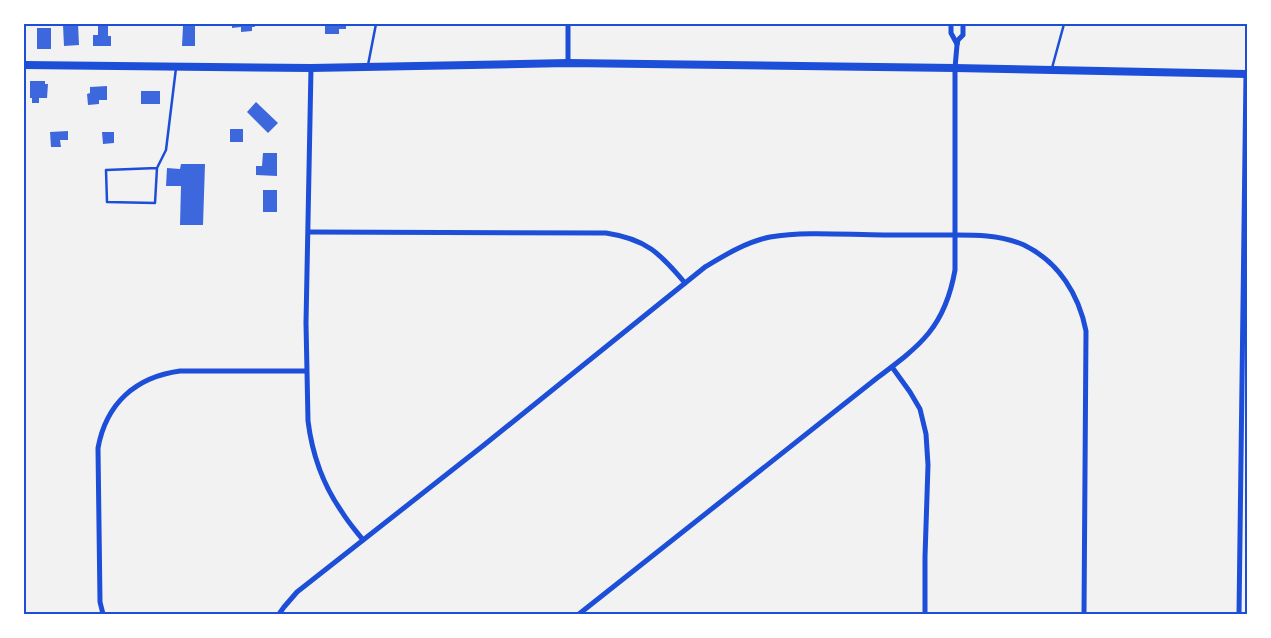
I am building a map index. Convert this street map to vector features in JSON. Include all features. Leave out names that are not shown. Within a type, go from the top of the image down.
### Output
[{"type":"main road","points":[[24,65],[311,68],[568,63],[1246,74]]},
{"type":"street","points":[[568,24],[568,63]]},
{"type":"street","points":[[951,24],[951,33],[957,45]]},
{"type":"street","points":[[579,614],[906,356],[931,332],[939,320],[953,284],[955,270],[955,68],[957,45],[958,40],[963,35],[963,24]]},
{"type":"street","points":[[311,68],[307,245],[306,371],[308,421],[316,459],[325,482],[341,512],[363,540]]},
{"type":"street","points":[[1239,614],[1246,74]]},
{"type":"street","points":[[308,232],[606,233],[643,243],[670,264],[685,283]]},
{"type":"street","points":[[279,614],[297,592],[705,267],[734,250],[769,238],[807,234],[999,237],[1025,246],[1039,254],[1060,274],[1072,290],[1078,302],[1086,331],[1084,614]]},
{"type":"street","points":[[892,367],[920,409],[926,434],[928,465],[925,614]]},
{"type":"street","points":[[103,614],[100,602],[98,448],[106,420],[122,397],[145,380],[172,372],[306,371]]},
{"type":"lane","points":[[368,67],[376,24]]},
{"type":"lane","points":[[1052,70],[1064,24]]},
{"type":"lane","points":[[157,168],[106,170],[107,202],[155,203],[157,168],[166,150],[176,67]]},
{"type":"building","points":[[78,24],[79,45],[64,46],[63,25]]},
{"type":"building","points":[[188,24],[195,24],[195,46],[182,46],[183,26],[188,26]]},
{"type":"building","points":[[232,24],[254,24],[255,27],[252,27],[252,31],[241,32],[241,27],[232,28]]},
{"type":"building","points":[[325,24],[346,24],[346,29],[339,29],[339,34],[325,34]]},
{"type":"building","points":[[98,26],[108,26],[111,46],[93,46],[93,35],[98,35]]},
{"type":"building","points":[[37,28],[51,28],[51,49],[37,49]]},
{"type":"building","points":[[30,81],[45,81],[45,84],[48,84],[47,98],[39,98],[39,103],[32,103],[32,98],[30,98]]},
{"type":"building","points":[[107,86],[107,100],[99,100],[99,104],[88,105],[87,94],[90,93],[90,87]]},
{"type":"building","points":[[141,91],[160,91],[160,104],[141,104]]},
{"type":"building","points":[[256,102],[278,123],[268,133],[247,112]]},
{"type":"building","points":[[230,129],[243,129],[243,142],[230,142]]},
{"type":"building","points":[[68,131],[68,140],[60,140],[61,147],[51,147],[50,132]]},
{"type":"building","points":[[102,132],[114,132],[114,143],[103,144]]},
{"type":"building","points":[[263,153],[277,153],[277,176],[256,175],[256,166],[262,166]]},
{"type":"building","points":[[181,164],[205,164],[203,225],[180,225],[181,186],[166,186],[167,168],[180,169]]},
{"type":"building","points":[[263,190],[277,190],[277,212],[263,212]]}]
